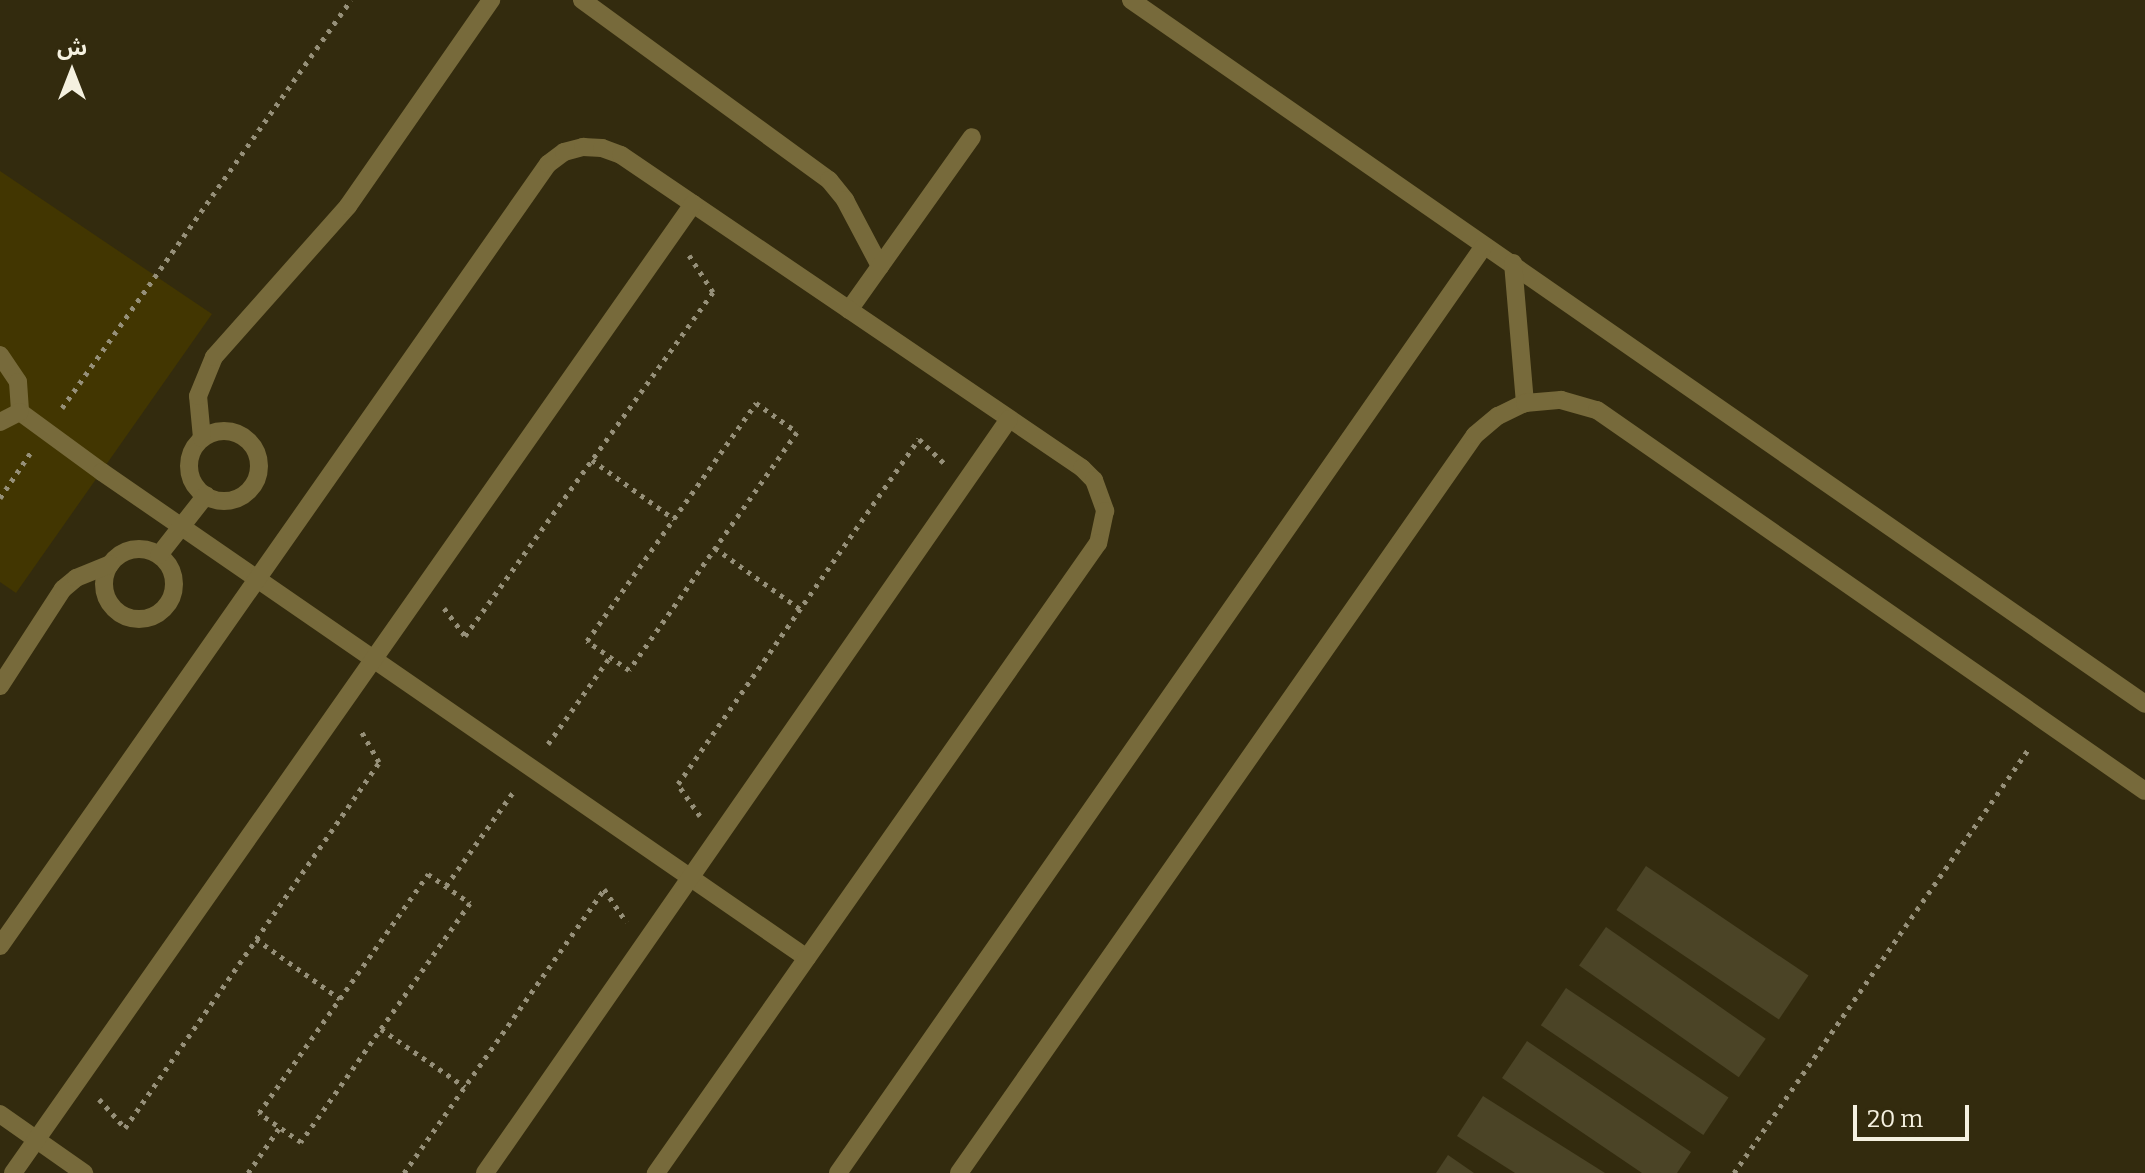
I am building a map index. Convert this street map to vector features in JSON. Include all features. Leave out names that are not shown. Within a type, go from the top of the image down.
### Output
[{"type":"lane","points":[[202,438],[228,431],[252,443],[260,469],[255,482],[234,499],[221,500],[206,495],[191,476],[189,462],[202,438],[198,396],[214,357],[348,206],[491,0]]},
{"type":"lane","points":[[582,0],[829,180],[845,200],[880,266]]},
{"type":"lane","points":[[1131,0],[2145,704]]},
{"type":"lane","points":[[849,310],[972,137]]},
{"type":"lane","points":[[0,946],[548,164],[564,152],[583,147],[602,148],[621,155],[1082,468],[1094,480],[1103,503],[1104,528],[1098,543],[656,1173]]},
{"type":"lane","points":[[13,1173],[693,204]]},
{"type":"lane","points":[[838,1173],[1484,246]]},
{"type":"lane","points":[[1513,263],[1525,403]]},
{"type":"lane","points":[[0,355],[18,382],[20,412]]},
{"type":"lane","points":[[959,1173],[1475,435],[1498,416],[1525,403],[1561,400],[1597,410],[2145,791]]},
{"type":"lane","points":[[20,412],[807,958]]},
{"type":"lane","points":[[0,422],[20,412]]},
{"type":"lane","points":[[485,1173],[1009,419]]},
{"type":"lane","points":[[159,555],[206,495]]},
{"type":"lane","points":[[132,549],[159,555],[174,578],[173,591],[158,613],[145,618],[131,618],[109,603],[104,576],[119,554],[132,549]]},
{"type":"lane","points":[[0,686],[63,589],[84,573],[110,564]]},
{"type":"lane","points":[[0,1114],[84,1173]]},
{"type":"path","points":[[0,498],[351,0]]},
{"type":"path","points":[[426,584],[465,636],[713,292],[674,231]]},
{"type":"path","points":[[756,403],[797,432],[629,670],[587,641],[674,519],[756,403]]},
{"type":"path","points":[[716,841],[678,784],[919,439],[965,483]]},
{"type":"path","points":[[592,460],[674,519]]},
{"type":"path","points":[[715,548],[800,609]]},
{"type":"path","points":[[80,1078],[125,1128],[379,762],[344,700]]},
{"type":"path","points":[[1734,1173],[2047,723]]},
{"type":"path","points":[[428,874],[470,903],[301,1142],[259,1113],[340,999],[428,874]]},
{"type":"path","points":[[404,1173],[604,889],[643,946]]},
{"type":"path","points":[[256,939],[340,999]]},
{"type":"path","points":[[381,1029],[465,1087]]},
{"type":"path","points":[[248,1173],[280,1127]]},
{"type":"shaded area","points":[[0,171],[212,314],[16,593],[0,582]]},
{"type":"building","points":[[1646,866],[1808,976],[1779,1020],[1616,910]]},
{"type":"building","points":[[1606,927],[1766,1039],[1739,1077],[1579,966]]},
{"type":"building","points":[[1566,988],[1728,1098],[1703,1135],[1541,1025]]},
{"type":"building","points":[[1527,1041],[1691,1152],[1677,1173],[1642,1173],[1502,1078]]},
{"type":"building","points":[[1483,1096],[1605,1173],[1515,1173],[1457,1136]]},
{"type":"building","points":[[1448,1155],[1474,1173],[1436,1173]]}]
